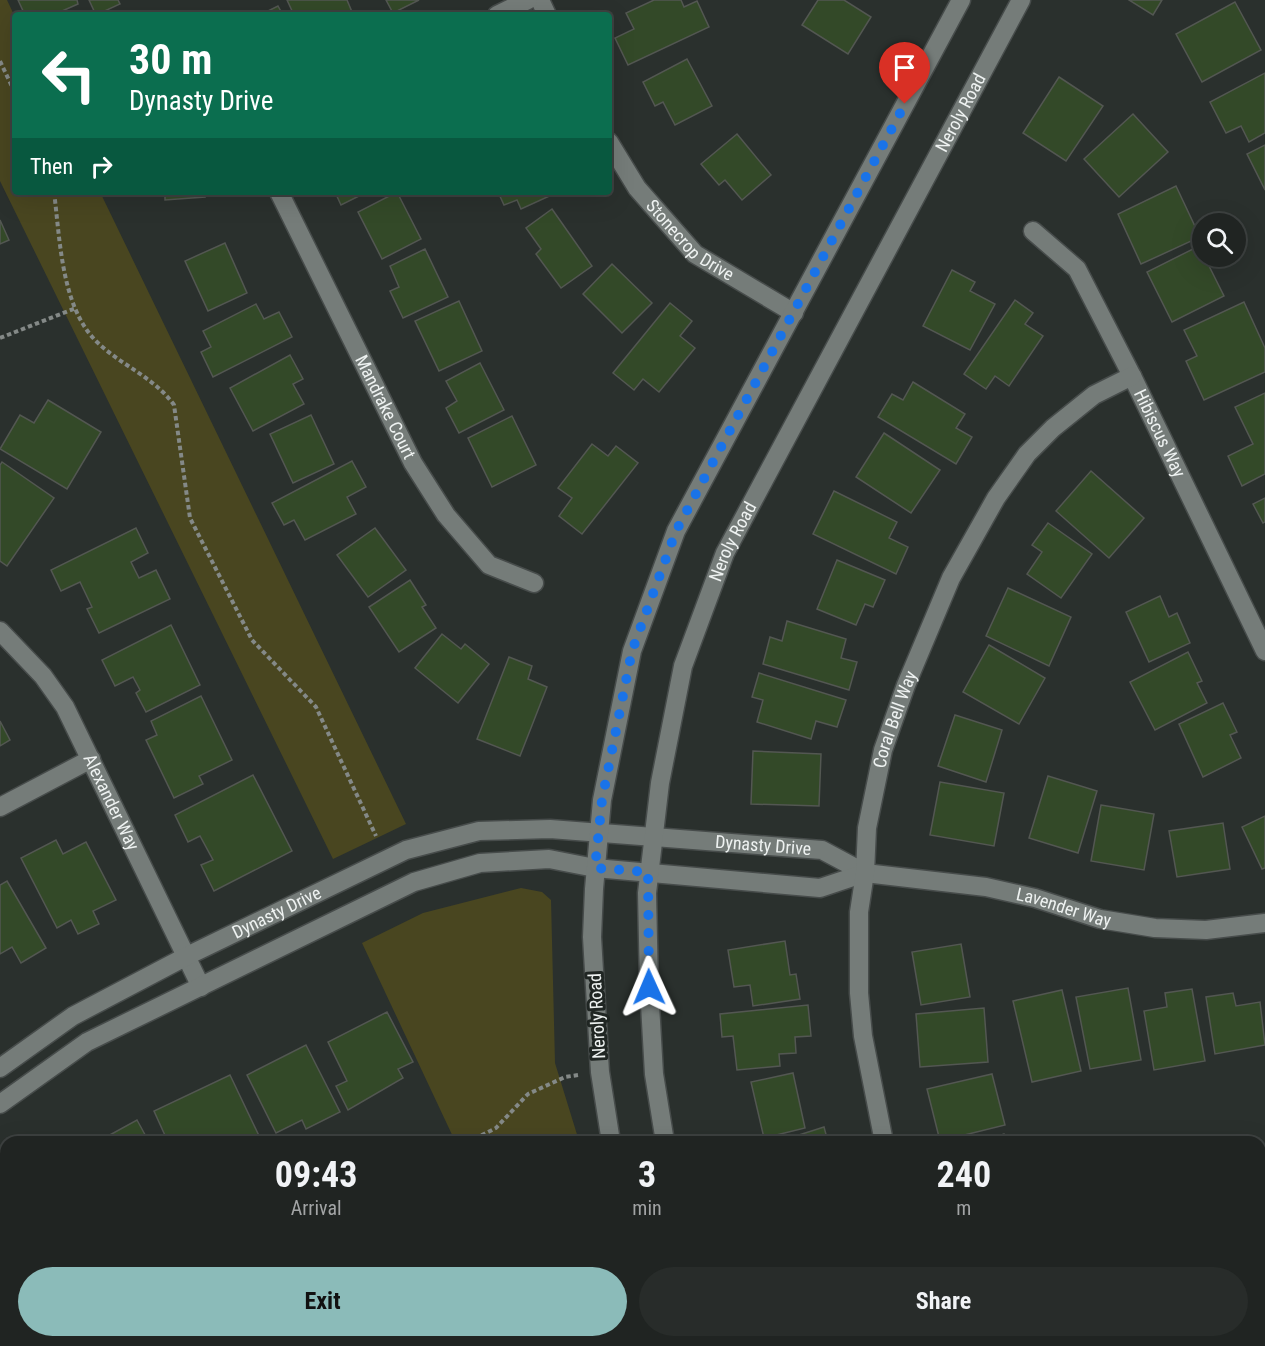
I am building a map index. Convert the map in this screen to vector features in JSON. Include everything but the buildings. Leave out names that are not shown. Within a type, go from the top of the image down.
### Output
[{"type":"street","points":[[503,12],[528,0]]},
{"type":"street","name":"Neroly Road","points":[[610,1136],[600,1072],[592,937],[595,868],[603,792],[632,651],[676,531],[961,0]]},
{"type":"street","name":"Neroly Road","points":[[664,1136],[654,1074],[649,998],[648,872],[683,666],[725,553],[1021,0]]},
{"type":"street","name":"Stonecrop Drive","points":[[612,147],[637,188],[695,254],[794,313]]},
{"type":"street","name":"Mandrake Court","points":[[280,195],[413,463],[446,515],[489,565],[534,583]]},
{"type":"street","name":"Hibiscus Way","points":[[1033,231],[1077,269],[1132,376],[1265,651]]},
{"type":"street","name":"Coral Bell Way","points":[[883,1136],[863,1036],[859,993],[859,912],[865,873],[867,828],[883,750],[906,685],[951,578],[996,498],[1027,454],[1053,428],[1094,395],[1132,376]]},
{"type":"street","name":"Alexander Way","points":[[0,632],[43,676],[65,707],[201,987]]},
{"type":"street","points":[[0,807],[91,759]]},
{"type":"street","name":"Dynasty Drive","points":[[0,1068],[74,1016],[187,956],[406,850],[479,831],[550,829],[822,850],[865,873]]},
{"type":"street","name":"Dynasty Drive","points":[[0,1104],[87,1042],[414,882],[480,863],[549,859],[595,868],[820,888],[865,873]]},
{"type":"street","name":"Lavender Way","points":[[865,873],[986,887],[1035,898],[1100,919],[1155,928],[1206,930],[1265,923]]},
{"type":"path","points":[[0,61],[12,87]]},
{"type":"path","points":[[54,195],[64,275],[76,308],[95,340],[164,390],[174,405],[190,518],[252,640],[316,707],[376,836]]},
{"type":"path","points":[[0,338],[76,308]]},
{"type":"path","points":[[480,1136],[496,1128],[528,1094],[565,1077],[600,1072]]},
{"type":"shaded area","points":[[0,0],[7,0],[13,12],[12,195],[101,195],[406,824],[333,859],[0,181]]},
{"type":"shaded area","points":[[521,888],[542,892],[551,900],[555,1063],[577,1136],[453,1136],[362,943],[423,913]]},
{"type":"route","points":[[649,987],[648,872],[595,868],[602,800],[632,651],[676,531],[905,104]]}]
